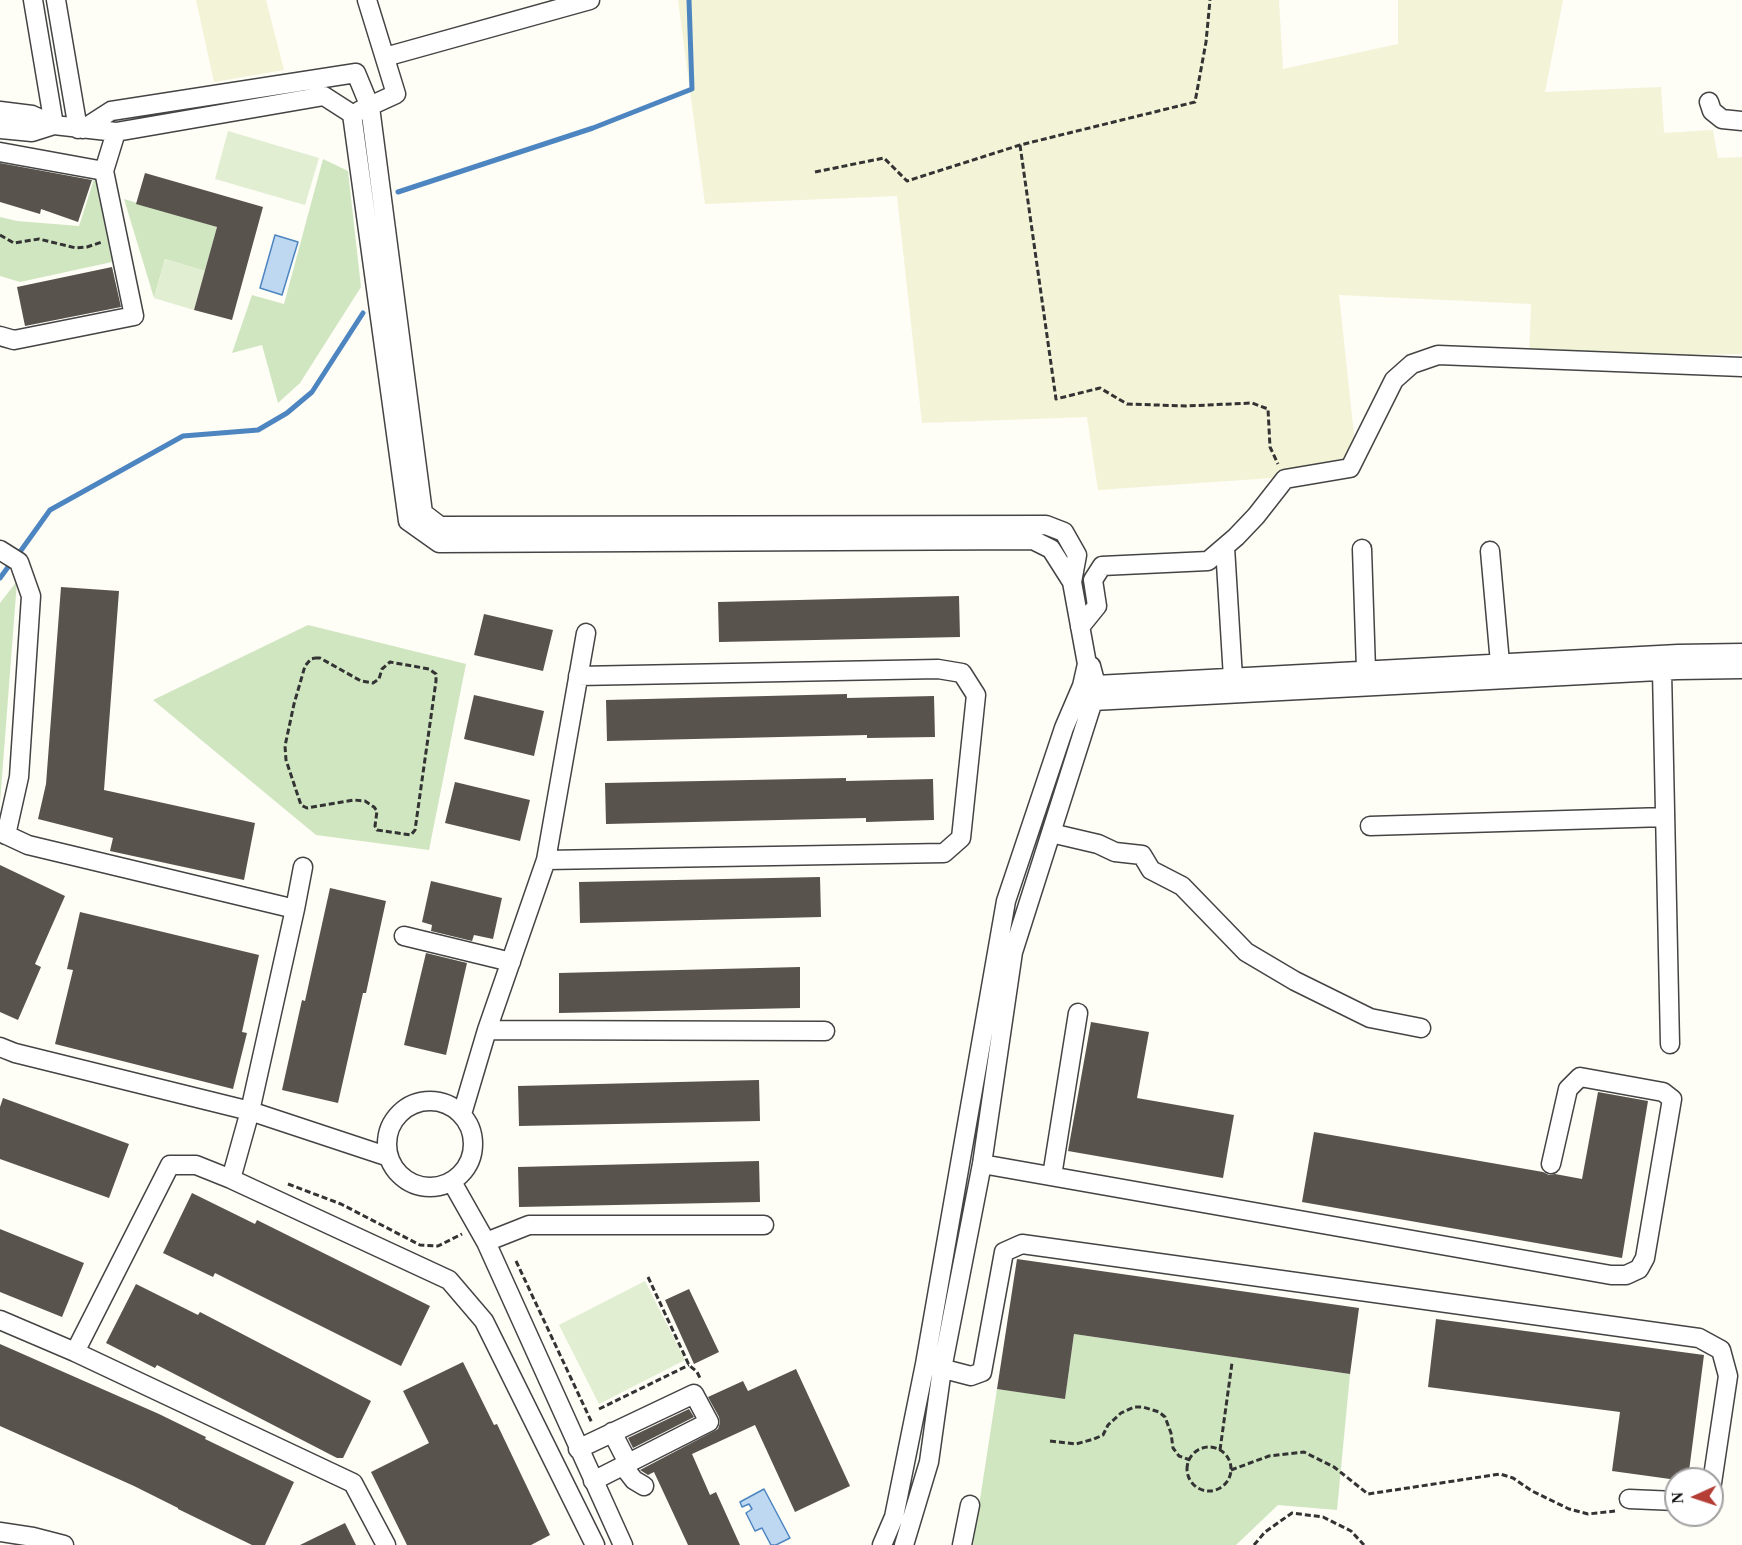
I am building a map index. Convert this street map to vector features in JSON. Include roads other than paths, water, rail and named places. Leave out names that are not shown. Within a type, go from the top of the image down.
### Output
[{"type":"street","points":[[33,0],[54,125]]},
{"type":"street","points":[[56,0],[80,129]]},
{"type":"street","points":[[352,114],[396,94],[366,0]]},
{"type":"street","points":[[385,57],[590,0]]},
{"type":"street","points":[[80,129],[111,111],[356,73],[370,107],[423,513],[440,526],[1046,525],[1064,532],[1077,555],[1072,582],[1087,664],[1082,686],[1064,728],[1006,901],[934,1366],[929,1462],[904,1545]]},
{"type":"street","points":[[0,111],[32,115],[54,125],[116,132],[324,96],[352,114],[408,521],[439,543],[1033,540],[1051,549],[1072,582]]},
{"type":"street","points":[[1709,102],[1712,111],[1722,119],[1742,121]]},
{"type":"street","points":[[0,129],[32,132],[54,125]]},
{"type":"street","points":[[0,336],[14,340],[134,316],[104,171],[116,132]]},
{"type":"street","points":[[0,152],[104,171]]},
{"type":"street","points":[[1080,627],[1097,606],[1093,580],[1102,566],[1208,561],[1256,516],[1285,479],[1350,468],[1394,380],[1412,363],[1438,355],[1742,367]]},
{"type":"street","points":[[1225,547],[1233,678]]},
{"type":"street","points":[[1362,549],[1366,670]]},
{"type":"street","points":[[0,550],[19,562],[31,596],[19,777],[3,833],[28,845],[295,909]]},
{"type":"street","points":[[1490,551],[1500,663]]},
{"type":"street","points":[[462,1114],[546,860],[586,633]]},
{"type":"street","points":[[1094,693],[1233,678],[1678,654],[1742,653]]},
{"type":"street","points":[[882,1545],[894,1517],[934,1366],[982,1164],[1013,952],[1094,693],[1091,666],[1087,664]]},
{"type":"street","points":[[546,860],[944,853],[961,838],[976,695],[962,673],[938,669],[578,676]]},
{"type":"street","points":[[1094,693],[1742,669]]},
{"type":"street","points":[[1662,671],[1670,1044]]},
{"type":"street","points":[[1370,826],[1665,817]]},
{"type":"street","points":[[1051,833],[1098,844],[1115,852],[1142,855],[1151,870],[1182,886],[1246,952],[1294,981],[1370,1018],[1421,1028]]},
{"type":"street","points":[[231,1179],[250,1112],[303,867]]},
{"type":"street","points":[[404,936],[511,962]]},
{"type":"street","points":[[1052,1176],[1078,1013]]},
{"type":"street","points":[[488,1030],[825,1031]]},
{"type":"street","points":[[0,1047],[15,1053],[250,1112],[388,1157]]},
{"type":"street","points":[[982,1164],[1611,1275],[1626,1275],[1639,1269],[1645,1258],[1672,1099],[1663,1092],[1580,1077],[1568,1089],[1551,1164]]},
{"type":"street","points":[[427,1100],[446,1103],[462,1114],[471,1131],[473,1150],[466,1168],[452,1182],[433,1187],[414,1185],[398,1174],[388,1157],[387,1137],[394,1119],[408,1106],[427,1100]]},
{"type":"street","points":[[75,1353],[170,1165],[196,1165],[449,1280],[484,1321],[595,1545]]},
{"type":"street","points":[[452,1182],[481,1234],[623,1545]]},
{"type":"street","points":[[481,1234],[504,1234],[529,1225],[764,1225]]},
{"type":"street","points":[[934,1366],[971,1376],[982,1372],[1004,1252],[1022,1244],[1699,1338],[1721,1350],[1728,1376],[1714,1467]]},
{"type":"street","points":[[0,1320],[353,1483],[386,1545]]},
{"type":"street","points":[[578,1449],[698,1389],[709,1422],[593,1481]]},
{"type":"street","points":[[605,1435],[626,1464],[634,1480],[644,1486]]},
{"type":"street","points":[[1623,1504],[1664,1502]]},
{"type":"street","points":[[962,1545],[970,1505]]},
{"type":"street","points":[[0,1532],[64,1545]]},
{"type":"water","points":[[275,235],[298,242],[282,295],[260,288]]},
{"type":"water","points":[[764,1489],[790,1538],[776,1545],[771,1545],[762,1528],[755,1531],[746,1513],[752,1509],[749,1504],[742,1507],[740,1502]]},
{"type":"waterway","points":[[398,192],[593,128],[692,89],[689,0]]},
{"type":"waterway","points":[[17,556],[50,510],[183,436],[258,430],[287,413],[312,392],[363,313]]},
{"type":"waterway","points":[[0,578],[11,563]]}]
